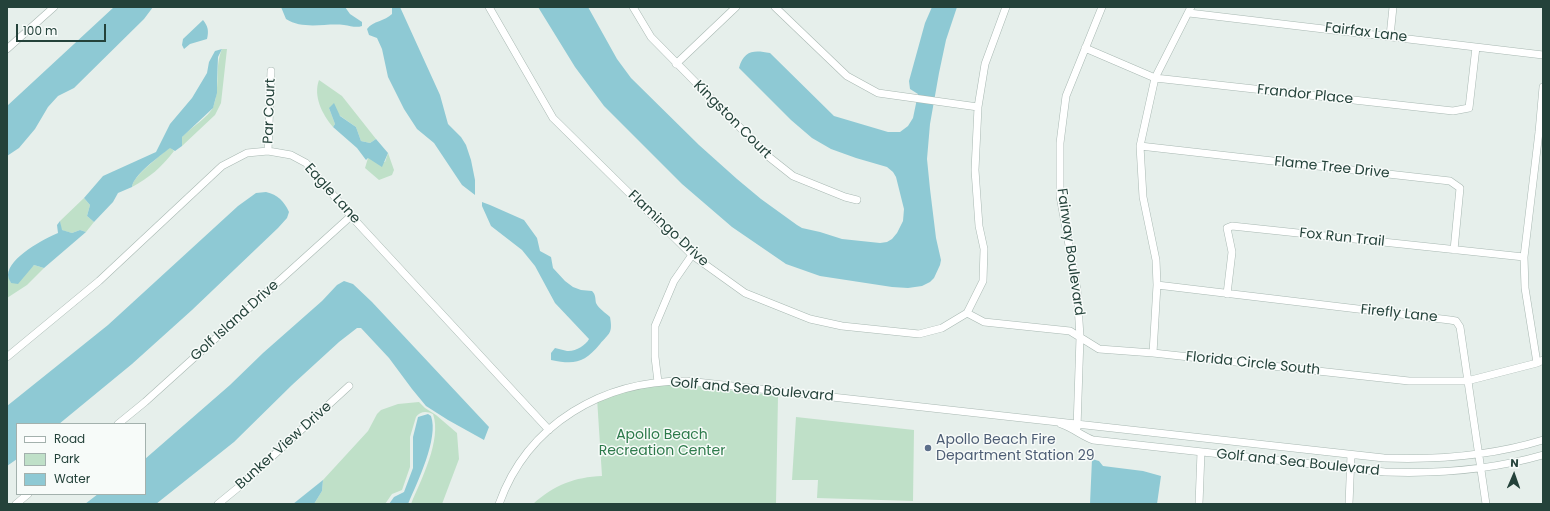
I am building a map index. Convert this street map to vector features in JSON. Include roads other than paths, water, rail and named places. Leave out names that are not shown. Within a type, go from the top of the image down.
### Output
[{"type":"street","points":[[7,49],[54,7]]},
{"type":"street","name":"Flamingo Drive","points":[[489,7],[553,118],[692,255],[745,293],[810,319],[842,326],[919,334],[942,328],[967,313]]},
{"type":"street","name":"Kingston Court","points":[[633,7],[651,37],[769,157],[793,176],[845,197],[857,200]]},
{"type":"street","points":[[676,64],[736,7]]},
{"type":"street","points":[[775,7],[847,76],[878,93],[937,102],[978,106]]},
{"type":"street","points":[[967,313],[983,281],[984,249],[979,226],[975,170],[978,106],[985,64],[1006,7]]},
{"type":"street","name":"Fairway Boulevard","points":[[1077,432],[1080,337],[1077,289],[1060,196],[1060,143],[1066,96],[1102,7]]},
{"type":"street","points":[[1390,36],[1393,7]]},
{"type":"street","points":[[1153,353],[1157,285],[1156,260],[1143,197],[1140,146],[1155,78],[1190,10]]},
{"type":"street","name":"Fairfax Lane","points":[[1190,10],[1543,55]]},
{"type":"street","name":"Frandor Place","points":[[1085,48],[1155,78],[1453,111],[1468,108],[1476,46]]},
{"type":"street","name":"Par Court","points":[[268,151],[271,71]]},
{"type":"street","points":[[1540,362],[1525,288],[1524,257],[1541,132],[1543,87]]},
{"type":"street","name":"Flame Tree Drive","points":[[1140,146],[1450,181],[1460,188],[1454,250]]},
{"type":"street","name":"Eagle Lane","points":[[7,357],[99,281],[222,166],[247,153],[268,151],[291,155],[306,163],[351,216],[548,430]]},
{"type":"street","name":"Golf Island Drive","points":[[119,423],[145,402],[351,216]]},
{"type":"street","name":"Fox Run Trail","points":[[1227,294],[1232,252],[1227,228],[1232,226],[1524,257]]},
{"type":"street","points":[[658,382],[655,357],[655,326],[674,281],[692,255]]},
{"type":"street","name":"Firefly Lane","points":[[1157,285],[1456,321],[1460,328],[1486,504]]},
{"type":"street","name":"Florida Circle South","points":[[967,313],[984,322],[1070,331],[1099,349],[1153,353],[1409,381],[1467,381],[1540,362]]},
{"type":"street","name":"Golf and Sea Boulevard","points":[[499,504],[507,485],[525,456],[548,430],[573,411],[597,398],[625,388],[658,382],[687,381],[1351,454],[1410,459],[1479,455],[1543,440]]},
{"type":"street","name":"Bunker View Drive","points":[[218,504],[240,486],[349,386]]},
{"type":"street","name":"Golf and Sea Boulevard","points":[[1056,422],[1084,437],[1093,440],[1351,469],[1413,473],[1459,471],[1481,469],[1543,454]]},
{"type":"street","points":[[1199,504],[1201,452]]},
{"type":"street","points":[[1350,504],[1351,454]]},
{"type":"street","points":[[16,504],[27,495]]},
{"type":"water","points":[[114,7],[153,7],[144,19],[74,88],[58,96],[48,107],[35,129],[19,148],[7,156],[7,106]]},
{"type":"water","points":[[281,7],[345,7],[350,14],[362,22],[362,26],[300,24],[286,19]]},
{"type":"water","points":[[392,7],[400,7],[440,95],[448,124],[461,137],[466,145],[475,180],[475,195],[462,185],[434,143],[417,129],[404,109],[388,77],[382,49],[377,38],[369,35],[367,29],[372,24],[392,14]]},
{"type":"water","points":[[538,7],[588,7],[617,59],[631,78],[699,145],[737,179],[761,199],[797,225],[802,228],[842,239],[880,243],[887,242],[892,239],[903,221],[904,209],[896,177],[893,172],[887,167],[831,149],[812,138],[791,120],[739,68],[741,62],[750,53],[770,53],[834,116],[888,132],[900,132],[908,126],[913,118],[918,94],[910,89],[909,81],[925,23],[932,7],[957,7],[946,40],[939,73],[930,124],[927,159],[936,238],[941,260],[934,278],[922,286],[908,288],[892,287],[820,276],[786,264],[732,227],[682,184],[604,106],[575,67]]},
{"type":"water","points":[[203,20],[208,29],[207,39],[190,44],[184,49],[182,45],[183,39]]},
{"type":"water","points":[[222,49],[218,57],[217,93],[213,108],[182,137],[182,146],[175,151],[170,148],[142,171],[132,187],[118,193],[113,202],[94,222],[87,216],[90,205],[84,198],[103,176],[156,152],[170,124],[192,98],[207,73],[209,62],[215,51]]},
{"type":"water","points":[[334,103],[340,116],[356,127],[361,141],[370,143],[376,139],[388,153],[382,167],[368,158],[366,160],[357,148],[333,127],[335,124],[329,108]]},
{"type":"water","points":[[266,192],[274,195],[285,205],[289,212],[287,218],[278,228],[192,310],[132,364],[60,423],[16,423],[16,460],[7,466],[7,406],[108,325],[238,206],[256,193]]},
{"type":"water","points":[[482,202],[524,220],[537,238],[540,251],[551,257],[553,268],[573,287],[581,290],[592,291],[595,295],[597,305],[610,317],[610,333],[584,359],[573,362],[551,360],[551,353],[555,348],[570,351],[583,346],[589,339],[555,303],[535,266],[522,250],[491,226],[482,206]]},
{"type":"water","points":[[60,221],[62,230],[72,233],[80,230],[86,232],[44,268],[34,265],[18,284],[11,283],[8,275],[14,262],[28,250],[58,233],[57,225]]},
{"type":"water","points":[[344,281],[353,284],[372,302],[489,427],[484,440],[426,406],[389,358],[361,328],[357,328],[339,342],[292,385],[234,442],[156,504],[85,504],[97,495],[146,495],[146,458],[230,385],[263,353],[322,301],[337,285]]},
{"type":"water","points":[[428,414],[431,416],[433,425],[432,436],[430,448],[417,484],[408,504],[389,504],[394,497],[404,492],[413,468],[413,437],[418,417]]},
{"type":"water","points":[[1092,459],[1099,461],[1103,466],[1143,471],[1161,476],[1157,504],[1090,504]]},
{"type":"water","points":[[323,480],[322,491],[314,504],[293,504]]},
{"type":"place","name":"Apollo Beach Fire Department Station 29","points":[[928,448]]},
{"type":"park label","name":"Apollo Beach Recreation Center","points":[[662,444]]}]
